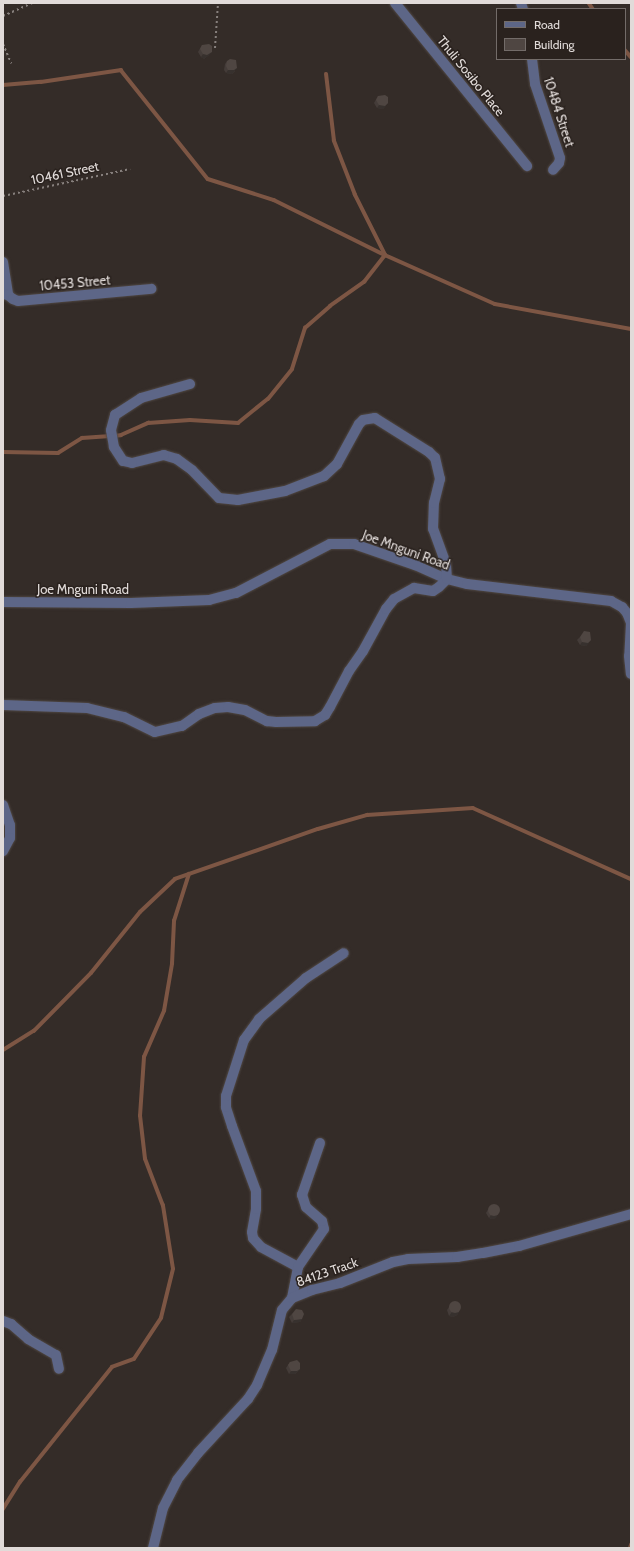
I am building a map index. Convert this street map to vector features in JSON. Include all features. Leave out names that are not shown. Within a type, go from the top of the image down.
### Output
[{"type":"street","name":"Thuli Sosibo Place","points":[[395,3],[527,166]]},
{"type":"street","name":"10484 Street","points":[[532,60],[535,84],[560,158],[559,163],[553,170]]},
{"type":"street","points":[[3,262],[6,294]]},
{"type":"street","name":"10453 Street","points":[[6,294],[18,301],[152,289]]},
{"type":"street","points":[[3,705],[87,708],[124,717],[155,732],[182,726],[199,714],[215,708],[228,707],[246,710],[276,722],[315,721],[325,715],[349,671],[363,651],[386,609],[394,599],[414,588],[433,591],[446,579],[446,564],[433,529],[434,503],[440,479],[435,458],[429,452],[375,418],[368,418],[360,424],[337,464],[324,476],[286,491],[238,500],[219,498],[192,470],[176,459],[164,455],[132,463],[122,460],[114,447],[111,430],[116,415],[140,398],[190,384]]},
{"type":"street","name":"Joe Mnguni Road","points":[[3,602],[139,603],[209,600],[236,593],[322,548],[341,543],[354,544],[374,549],[446,579],[496,589],[611,601],[622,607],[627,613],[631,623],[629,656],[631,674]]},
{"type":"street","points":[[3,805],[10,824],[10,838],[3,851]]},
{"type":"street","points":[[298,1267],[261,1247],[253,1238],[252,1232],[256,1209],[256,1191],[232,1126],[226,1107],[226,1096],[244,1040],[259,1020],[306,978],[344,953]]},
{"type":"street","points":[[292,1298],[298,1267],[324,1229],[322,1222],[306,1207],[302,1195],[320,1143]]},
{"type":"street","name":"84123 Track","points":[[153,1548],[163,1508],[178,1480],[198,1453],[248,1399],[257,1385],[272,1350],[282,1310],[292,1298],[306,1292],[340,1283],[392,1262],[408,1259],[483,1254],[519,1246],[631,1214]]},
{"type":"street","points":[[3,1321],[11,1324],[28,1339],[56,1355],[59,1369]]},
{"type":"path","points":[[3,16],[32,3]]},
{"type":"path","points":[[215,48],[218,3]]},
{"type":"path","points":[[3,44],[11,63]]},
{"type":"path","name":"10461 Street","points":[[3,196],[130,169]]},
{"type":"building","points":[[209,44],[212,46],[212,52],[207,55],[203,54],[200,49],[202,45]]},
{"type":"building","points":[[230,59],[236,60],[237,68],[234,70],[228,70],[226,66],[227,61]]},
{"type":"building","points":[[385,95],[388,97],[388,103],[385,106],[379,105],[376,100],[378,96]]},
{"type":"building","points":[[584,631],[590,632],[591,640],[588,643],[582,642],[580,637]]},
{"type":"building","points":[[494,1204],[498,1206],[500,1210],[498,1214],[494,1216],[490,1214],[488,1210],[490,1206]]},
{"type":"building","points":[[455,1301],[459,1303],[461,1307],[459,1311],[455,1313],[451,1311],[449,1307],[451,1303]]},
{"type":"building","points":[[296,1309],[302,1310],[304,1314],[302,1319],[294,1320],[292,1314]]},
{"type":"building","points":[[297,1360],[300,1363],[300,1369],[297,1371],[291,1371],[288,1365],[290,1362]]},
{"type":"waterway","points":[[589,3],[592,8]]},
{"type":"waterway","points":[[626,51],[631,57]]},
{"type":"waterway","points":[[3,85],[41,82],[121,70],[208,179],[274,200],[385,255],[495,304],[631,329]]},
{"type":"waterway","points":[[3,452],[58,453],[82,438],[121,435],[148,423],[190,420],[238,423],[268,399],[292,369],[305,328],[330,306],[364,282],[385,255],[355,195],[334,141],[326,74]]},
{"type":"waterway","points":[[3,1050],[34,1031],[91,973],[140,912],[175,879],[318,829],[367,815],[473,808],[631,879]]},
{"type":"waterway","points":[[3,1509],[20,1482],[112,1367],[134,1359],[161,1318],[173,1269],[163,1206],[145,1159],[140,1116],[144,1057],[164,1011],[172,964],[174,921],[189,874]]}]
